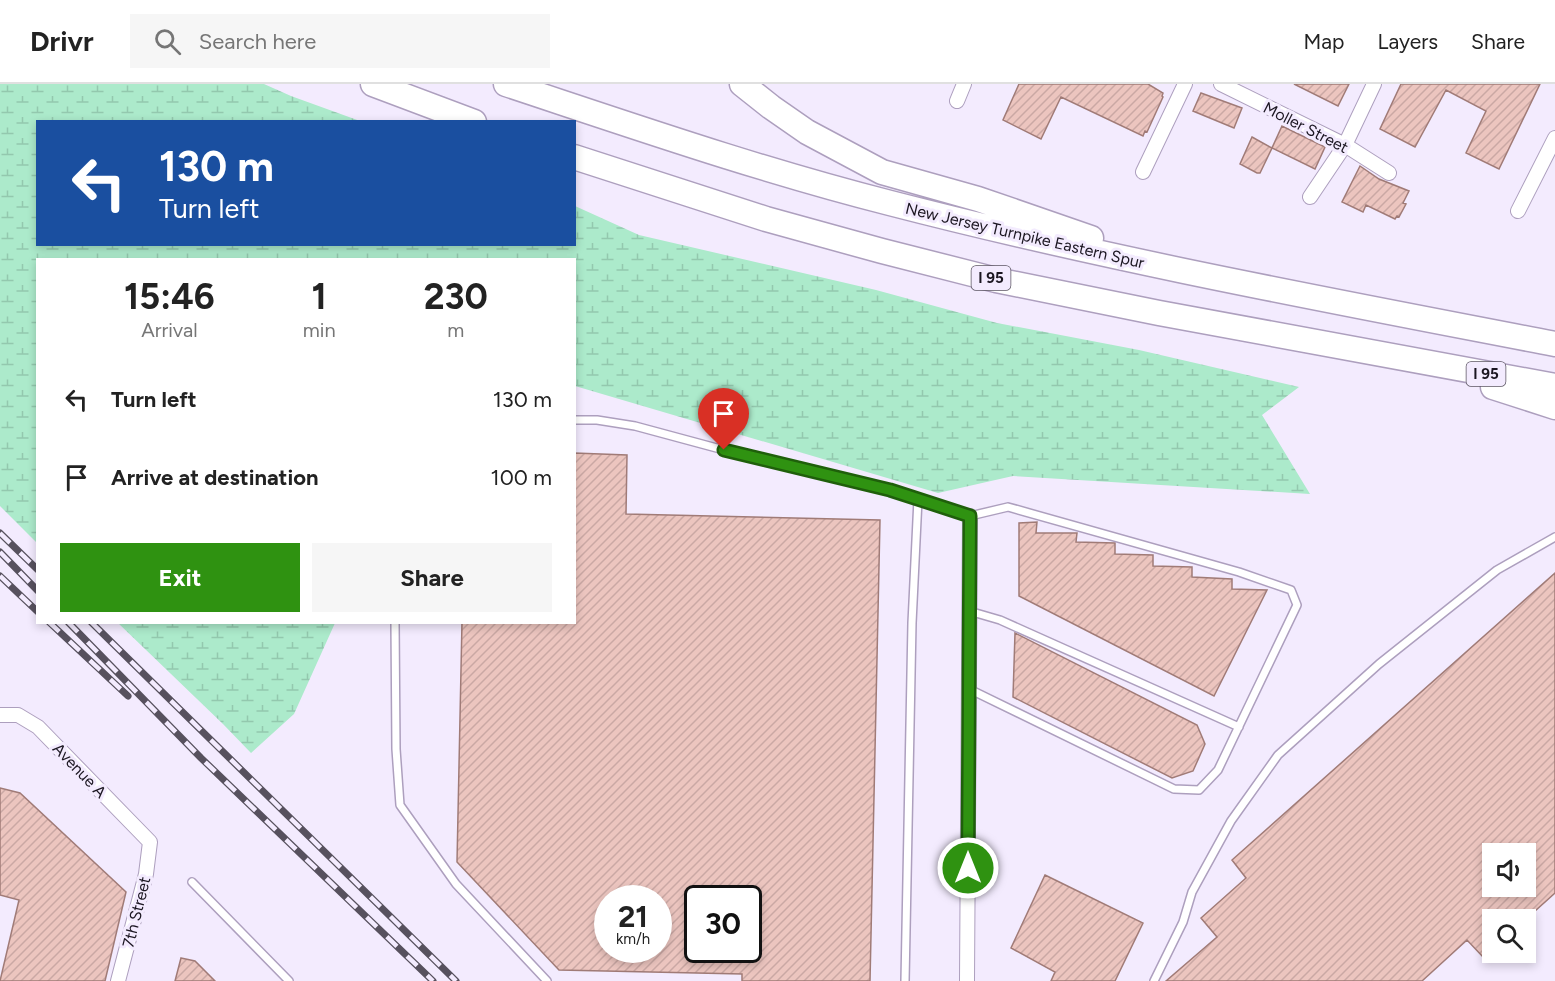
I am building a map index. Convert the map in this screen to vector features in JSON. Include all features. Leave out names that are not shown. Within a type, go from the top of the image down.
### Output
[{"type":"highway","points":[[373,84],[469,120]]},
{"type":"highway","name":"New Jersey Turnpike Eastern Spur","points":[[506,84],[695,146],[868,197],[1007,232],[1202,275],[1555,345]]},
{"type":"highway","points":[[742,84],[807,132],[882,172],[978,199],[1202,275]]},
{"type":"highway","name":"I 95","points":[[576,158],[756,216],[959,271],[1081,298],[1555,386]]},
{"type":"highway","points":[[1417,361],[1555,407]]},
{"type":"street","points":[[957,100],[964,84]]},
{"type":"street","points":[[1143,172],[1185,84]]},
{"type":"street","name":"Moller Street","points":[[1221,84],[1345,145],[1389,174]]},
{"type":"street","points":[[1310,197],[1345,145],[1374,84]]},
{"type":"street","points":[[1518,212],[1555,138]]},
{"type":"street","points":[[967,981],[970,516]]},
{"type":"street","name":"Avenue A","points":[[1,718],[18,715],[38,727],[150,842]]},
{"type":"street","name":"7th Street","points":[[118,981],[146,874],[150,842]]},
{"type":"lane","points":[[576,420],[597,420],[635,426],[890,490],[970,516],[1008,507],[1239,572],[1291,590],[1297,605],[1218,770],[1199,790],[1174,789],[969,688]]},
{"type":"lane","points":[[905,981],[912,623],[918,499]]},
{"type":"lane","points":[[1154,981],[1183,922],[1192,892],[1231,821],[1278,755],[1379,664],[1497,570],[1555,537]]},
{"type":"lane","points":[[969,612],[1009,624],[1239,727]]},
{"type":"lane","points":[[395,624],[396,748],[400,805],[456,884],[547,981]]},
{"type":"lane","points":[[192,882],[289,981]]},
{"type":"green space","points":[[0,84],[264,84],[357,120],[36,120],[36,246],[576,246],[576,206],[639,235],[876,290],[997,323],[1139,350],[1299,387],[1262,415],[1310,494],[1013,476],[938,493],[576,386],[576,258],[36,258],[36,542],[0,506]]},
{"type":"green space","points":[[119,624],[335,624],[294,714],[251,753]]},
{"type":"building","points":[[1019,84],[1148,84],[1163,93],[1163,97],[1143,136],[1061,97],[1041,139],[1003,120]]},
{"type":"building","points":[[1294,84],[1349,84],[1338,106]]},
{"type":"building","points":[[1401,84],[1540,84],[1499,169],[1466,153],[1486,111],[1446,90],[1415,147],[1380,129]]},
{"type":"building","points":[[1201,93],[1242,108],[1234,128],[1193,111]]},
{"type":"building","points":[[1282,126],[1325,147],[1315,169],[1272,148]]},
{"type":"building","points":[[1252,137],[1272,148],[1260,173],[1240,164]]},
{"type":"building","points":[[1360,166],[1379,179],[1409,191],[1403,203],[1406,204],[1399,217],[1395,219],[1366,205],[1363,212],[1342,202]]},
{"type":"building","points":[[576,453],[627,455],[626,514],[880,520],[870,981],[742,981],[742,974],[559,970],[457,862],[462,624],[576,624]]},
{"type":"building","points":[[1037,522],[1036,533],[1077,533],[1076,542],[1115,543],[1115,554],[1153,555],[1153,566],[1192,567],[1192,577],[1232,579],[1232,589],[1267,590],[1214,696],[1019,596],[1019,523]]},
{"type":"building","points":[[1555,573],[1555,893],[1536,910],[1482,909],[1482,956],[1467,940],[1422,981],[1166,981],[1217,937],[1201,918],[1246,878],[1232,860]]},
{"type":"building","points":[[1015,633],[1197,725],[1205,744],[1193,771],[1172,778],[1013,697]]},
{"type":"building","points":[[0,788],[20,793],[126,892],[105,981],[0,981],[19,900],[0,895]]},
{"type":"building","points":[[1045,875],[1143,923],[1115,981],[1051,981],[1055,972],[1011,948]]},
{"type":"building","points":[[181,958],[195,961],[215,981],[175,981]]},
{"type":"railway","points":[[0,533],[36,568]]},
{"type":"railway","points":[[0,552],[36,589]]},
{"type":"railway","points":[[0,576],[36,610]]},
{"type":"railway","points":[[51,624],[128,696]]},
{"type":"railway","points":[[70,624],[201,758],[433,981]]},
{"type":"railway","points":[[93,624],[456,981]]},
{"type":"route","points":[[724,450],[890,490],[970,516],[968,868]]}]
